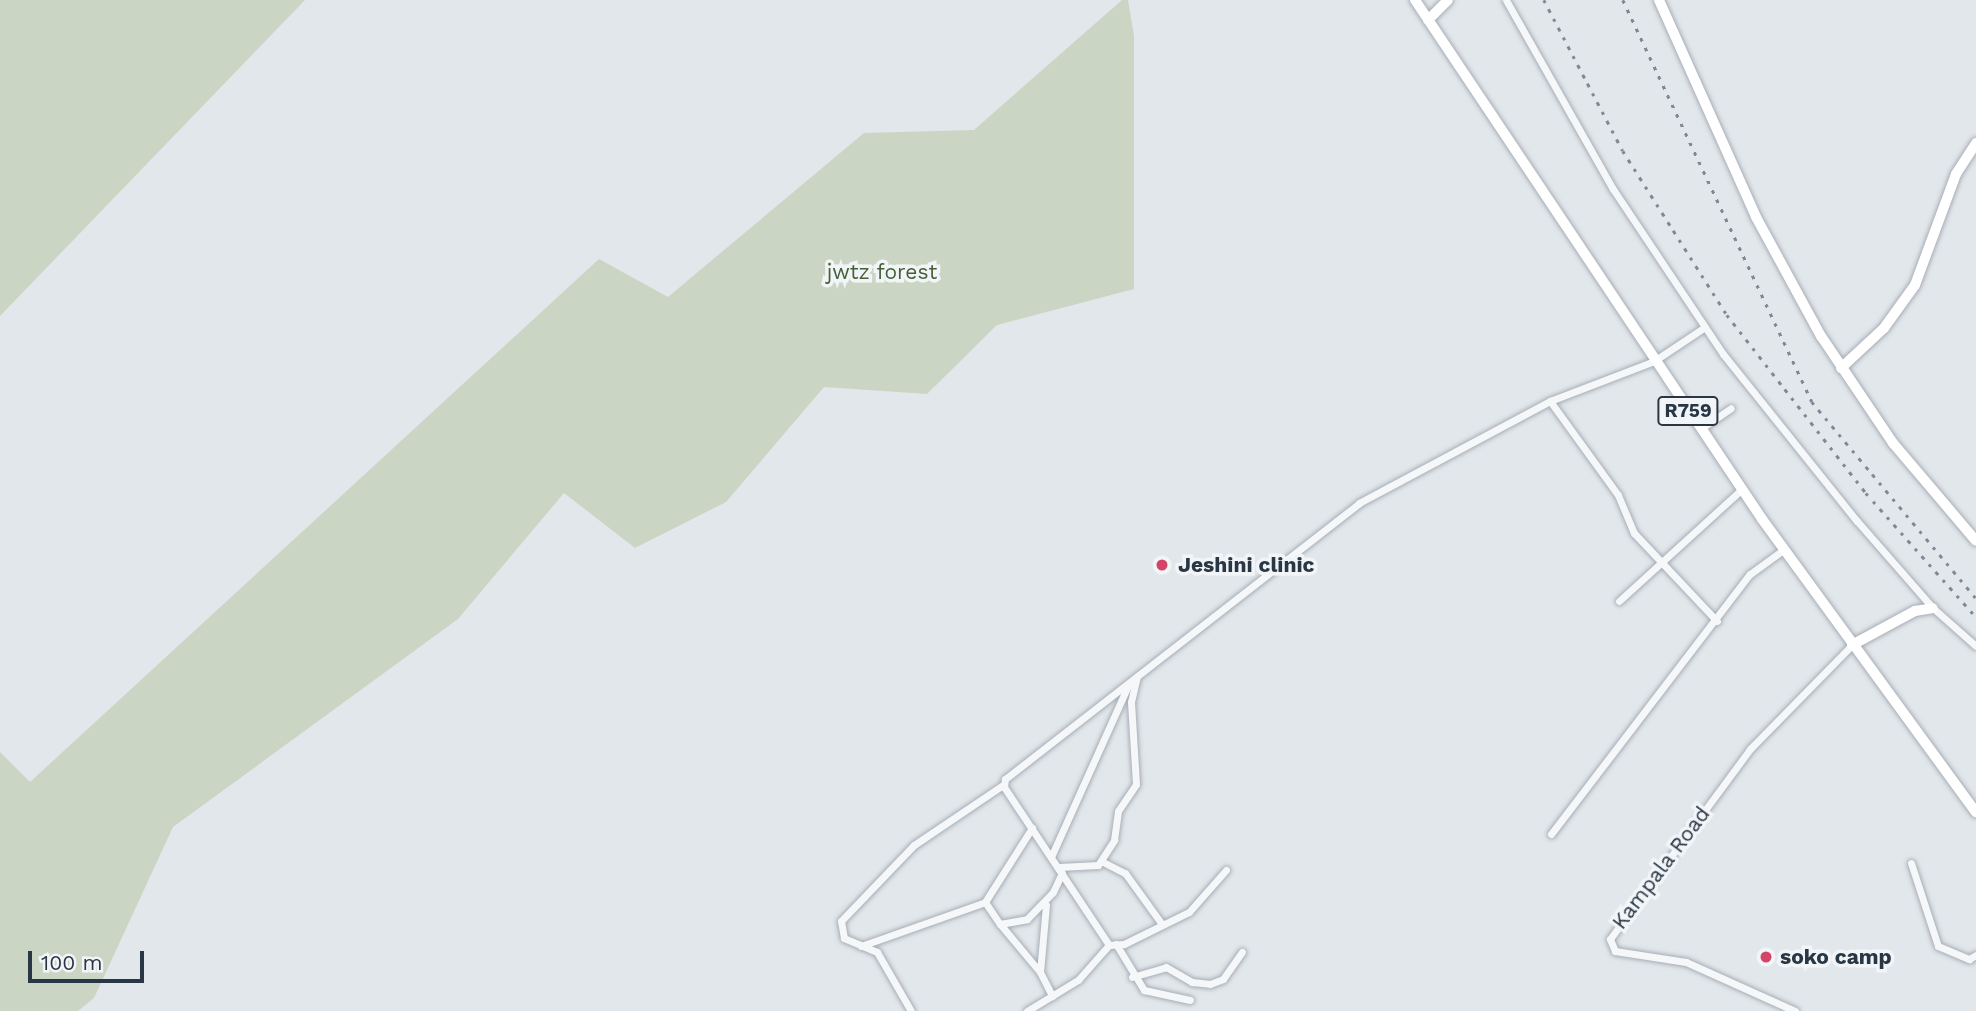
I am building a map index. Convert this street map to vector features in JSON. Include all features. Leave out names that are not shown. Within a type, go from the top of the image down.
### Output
[{"type":"street","name":"R759","points":[[1415,0],[1741,490],[1976,812]]},
{"type":"street","points":[[1428,20],[1448,0]]},
{"type":"street","points":[[1506,0],[1613,189],[1760,404],[1933,608],[1976,646]]},
{"type":"street","points":[[1659,0],[1756,217],[1841,368],[1893,443],[1976,541]]},
{"type":"street","points":[[1841,368],[1884,328],[1915,285],[1956,174],[1976,143]]},
{"type":"street","points":[[911,1011],[877,952],[840,933],[846,913],[914,845],[1003,785],[1129,682],[1359,503],[1550,401],[1654,361],[1705,327]]},
{"type":"street","points":[[1550,401],[1661,564],[1717,621]]},
{"type":"street","points":[[1700,429],[1731,408]]},
{"type":"street","points":[[1619,601],[1741,490]]},
{"type":"street","points":[[1551,834],[1717,621],[1750,574],[1783,550]]},
{"type":"street","points":[[1852,645],[1915,611],[1933,608]]},
{"type":"street","name":"Kampala Road","points":[[1795,1011],[1686,962],[1615,951],[1610,939],[1750,749],[1852,645]]},
{"type":"street","points":[[1103,862],[1118,811],[1136,784],[1131,702],[1137,676]]},
{"type":"street","points":[[1051,857],[1129,682]]},
{"type":"street","points":[[1003,785],[1113,944],[1132,977],[1148,992],[1190,1000]]},
{"type":"street","points":[[861,946],[985,902],[1032,828]]},
{"type":"street","points":[[1060,870],[1103,862],[1125,873],[1161,923]]},
{"type":"street","points":[[1911,863],[1938,946],[1969,959],[1976,955]]},
{"type":"street","points":[[1040,972],[1046,901],[1060,870]]},
{"type":"street","points":[[1027,1011],[1078,980],[1113,944],[1189,912],[1226,870]]},
{"type":"street","points":[[1000,924],[1027,919],[1046,901]]},
{"type":"street","points":[[985,902],[1040,972],[1052,996]]},
{"type":"street","points":[[1132,977],[1166,967],[1192,982],[1210,984],[1223,979],[1242,952]]},
{"type":"green space","points":[[0,0],[305,0],[0,316]]},
{"type":"green space","name":"jwtz forest","points":[[1122,0],[1128,0],[1134,36],[1134,289],[997,325],[927,394],[824,387],[726,502],[635,548],[564,493],[458,619],[173,827],[94,998],[78,1011],[0,1011],[0,752],[30,782],[599,259],[668,297],[864,133],[974,130]]},
{"type":"railway","points":[[1544,0],[1623,151],[1727,315],[1866,493],[1976,617]]},
{"type":"railway","points":[[1623,0],[1812,402],[1976,598]]},
{"type":"place","name":"Jeshini clinic","points":[[1162,565]]},
{"type":"place","name":"soko camp","points":[[1766,957]]}]
